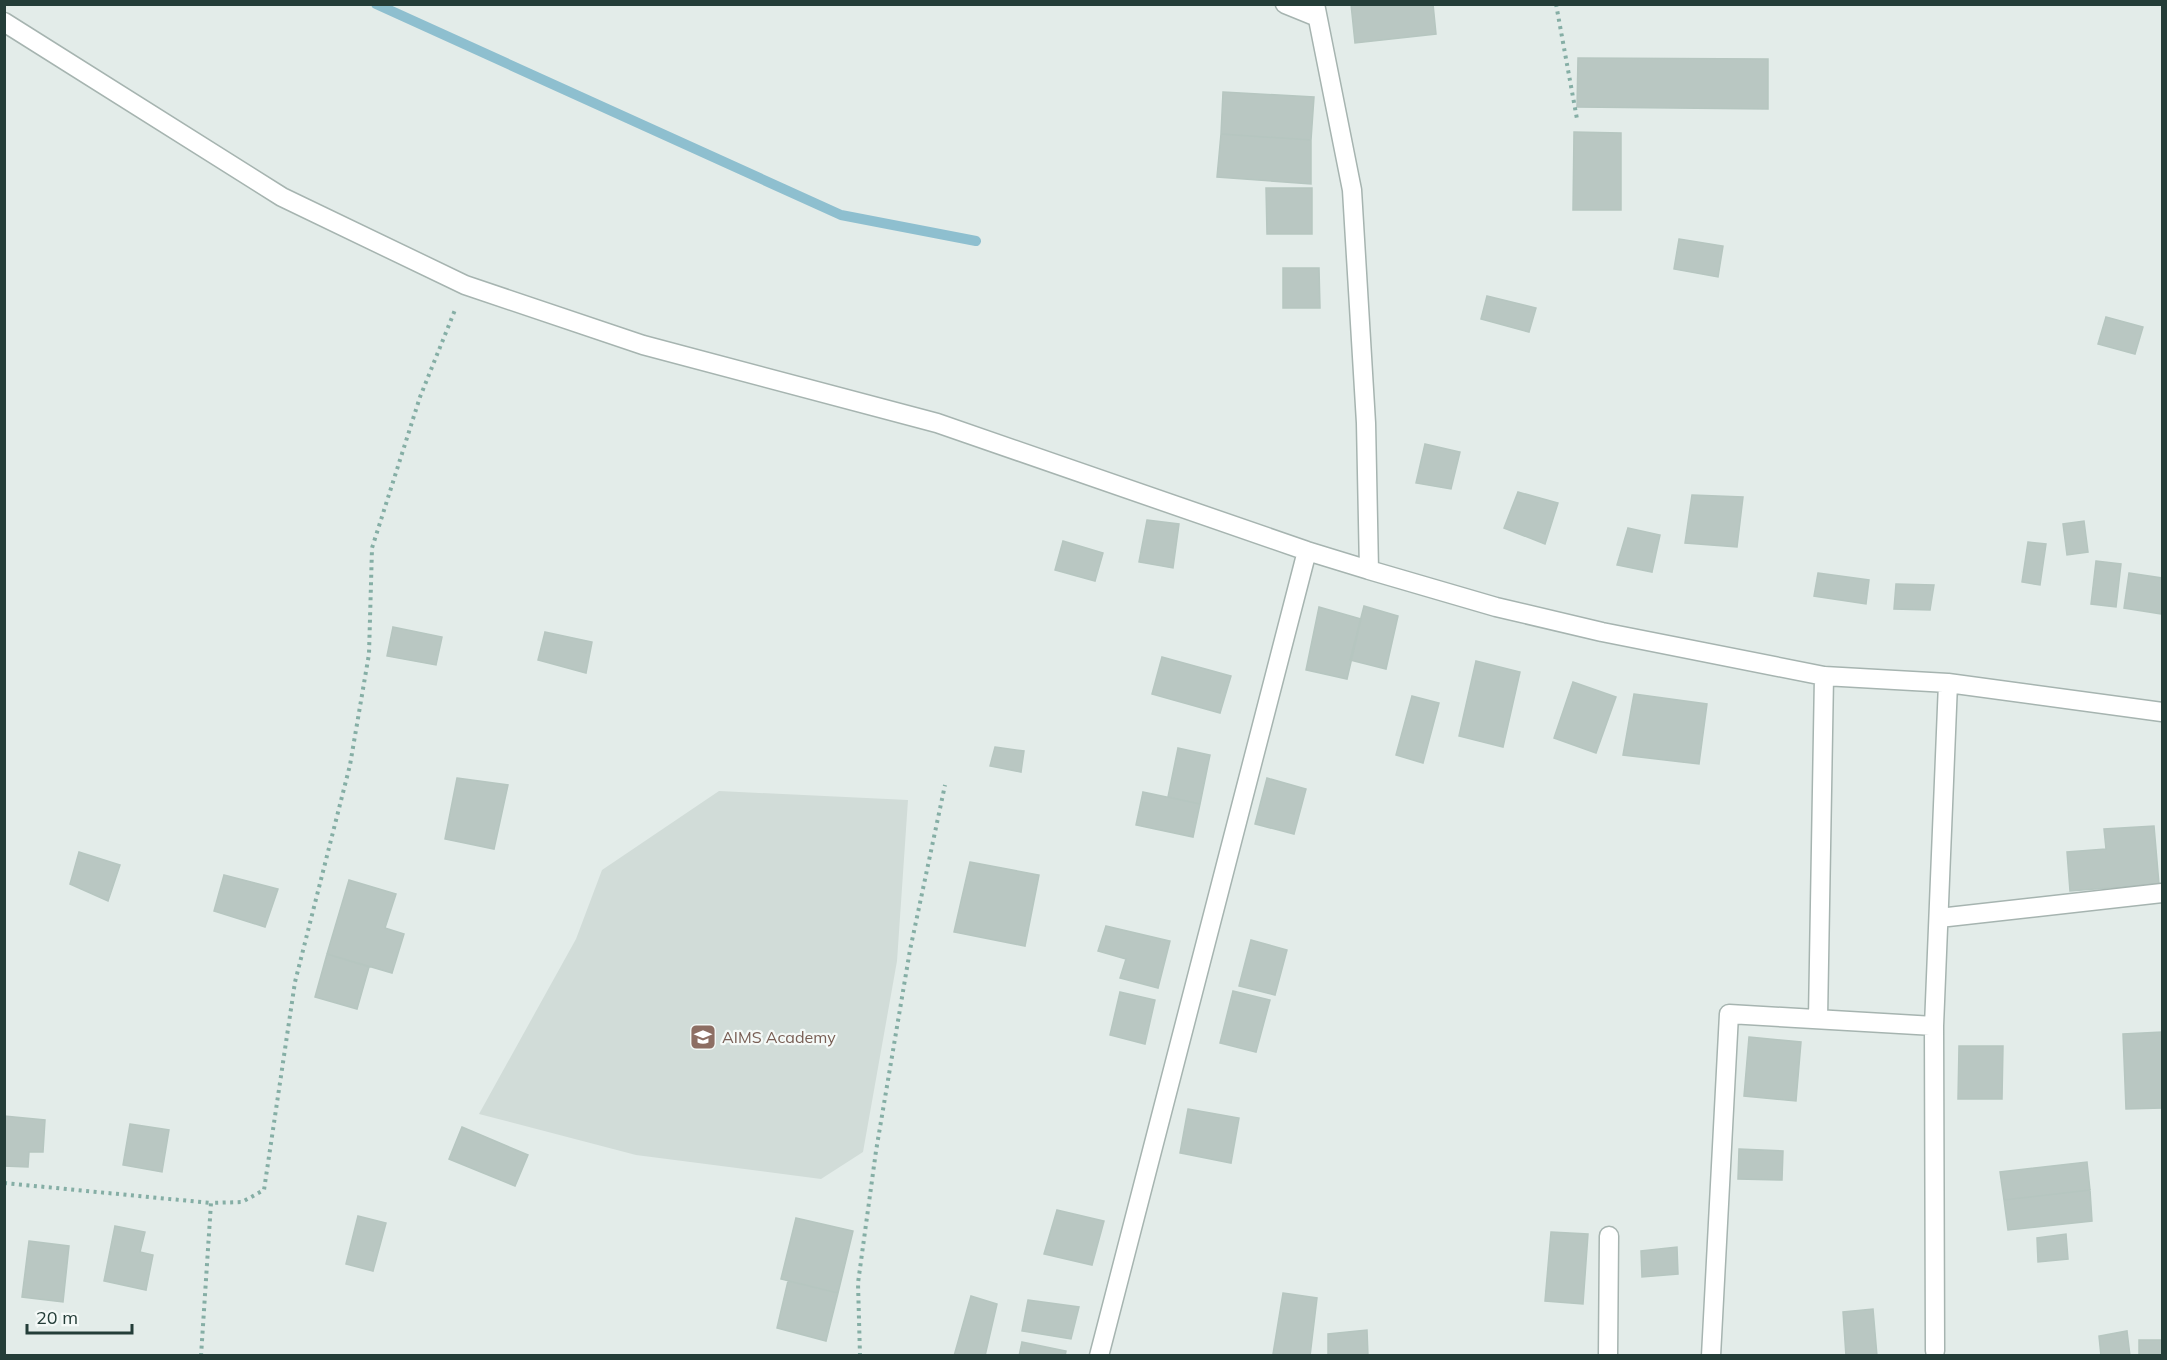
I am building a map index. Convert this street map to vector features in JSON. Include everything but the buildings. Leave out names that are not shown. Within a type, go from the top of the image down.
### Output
[{"type":"street","points":[[1285,4],[1316,11],[1352,190],[1366,423],[1369,570]]},
{"type":"street","points":[[4,22],[282,197],[465,285],[643,345],[937,423],[1308,551],[1496,607],[1591,630],[1824,675],[1948,683],[2163,712]]},
{"type":"street","points":[[1099,1356],[1308,551]]},
{"type":"street","points":[[1818,1019],[1824,675]]},
{"type":"street","points":[[1935,1351],[1934,1026],[1948,683]]},
{"type":"street","points":[[1939,918],[2163,893]]},
{"type":"street","points":[[1711,1356],[1729,1014],[1934,1026]]},
{"type":"street","points":[[1608,1356],[1609,1236]]},
{"type":"path","points":[[1556,4],[1577,119]]},
{"type":"path","points":[[4,1183],[211,1203],[242,1202],[264,1190],[295,982],[350,765],[369,654],[372,548],[420,397],[465,285]]},
{"type":"path","points":[[860,1356],[858,1283],[876,1151],[910,950],[945,785]]},
{"type":"path","points":[[201,1356],[211,1203]]},
{"type":"shaded area","name":"AIMS Academy","points":[[719,791],[908,800],[897,961],[863,1152],[821,1179],[636,1155],[479,1114],[576,939],[602,870]]},
{"type":"waterway","points":[[376,4],[841,215],[976,241]]},
{"type":"place","name":"AIMS Academy","points":[[703,1037]]}]
